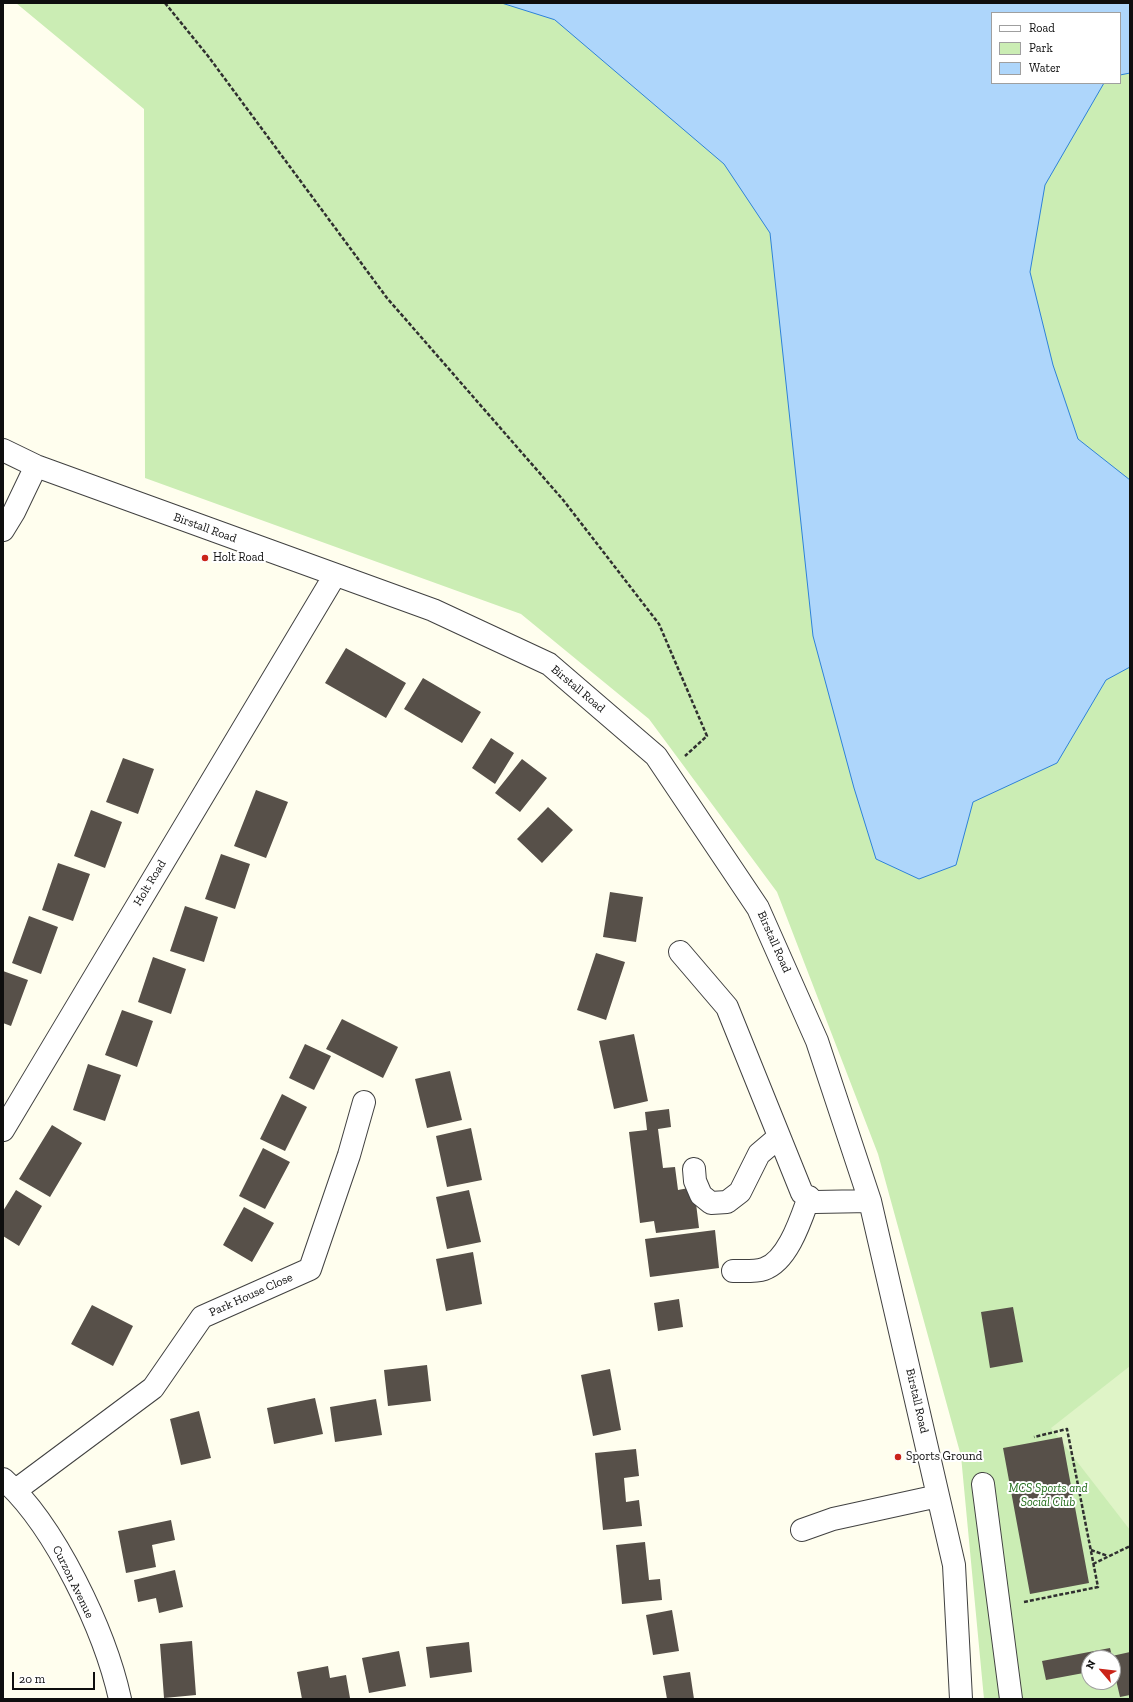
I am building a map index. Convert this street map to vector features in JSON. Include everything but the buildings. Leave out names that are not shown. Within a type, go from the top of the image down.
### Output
[{"type":"street","name":"Birstall Road","points":[[3,450],[36,466],[433,610],[549,664],[656,756],[758,908],[818,1041],[870,1201],[954,1565],[961,1699]]},
{"type":"street","points":[[3,530],[14,512],[36,466]]},
{"type":"street","name":"Holt Road","points":[[3,1130],[334,575]]},
{"type":"street","points":[[680,952],[727,1006],[802,1193],[815,1202],[870,1201]]},
{"type":"street","name":"Park House Close","points":[[9,1485],[153,1388],[202,1316],[310,1269],[349,1155],[364,1102]]},
{"type":"street","points":[[694,1169],[695,1181],[701,1196],[711,1203],[727,1202],[740,1192],[760,1154],[779,1137]]},
{"type":"street","points":[[733,1271],[764,1269],[783,1254],[796,1232],[809,1198]]},
{"type":"street","points":[[983,1484],[1011,1699]]},
{"type":"street","name":"Curzon Avenue","points":[[9,1485],[61,1554],[83,1599],[114,1671],[120,1699]]},
{"type":"street","points":[[802,1530],[833,1519],[938,1496]]},
{"type":"path","points":[[165,3],[208,56],[387,298],[564,501],[659,624],[707,736],[667,773]]},
{"type":"path","points":[[1019,1603],[1098,1587],[1067,1429],[1034,1437]]},
{"type":"path","points":[[1094,1564],[1130,1546]]},
{"type":"path","points":[[1091,1550],[1109,1556]]},
{"type":"green space","name":"MCS Sports and Social Club","points":[[16,3],[1130,3],[1130,1699],[984,1699],[961,1456],[878,1154],[777,892],[649,719],[521,614],[145,478],[144,109]]},
{"type":"green space","points":[[1130,1366],[1130,1530],[1051,1428]]},
{"type":"water","points":[[502,3],[1130,3],[1130,73],[1121,75],[1121,12],[991,12],[991,84],[1103,84],[1045,185],[1030,272],[1053,365],[1078,439],[1130,480],[1130,667],[1106,680],[1057,763],[973,802],[956,865],[919,879],[876,859],[854,788],[813,636],[770,233],[724,164],[555,20]]},
{"type":"place","name":"Holt Road","points":[[205,558]]},
{"type":"place","name":"Sports Ground","points":[[898,1457]]}]
